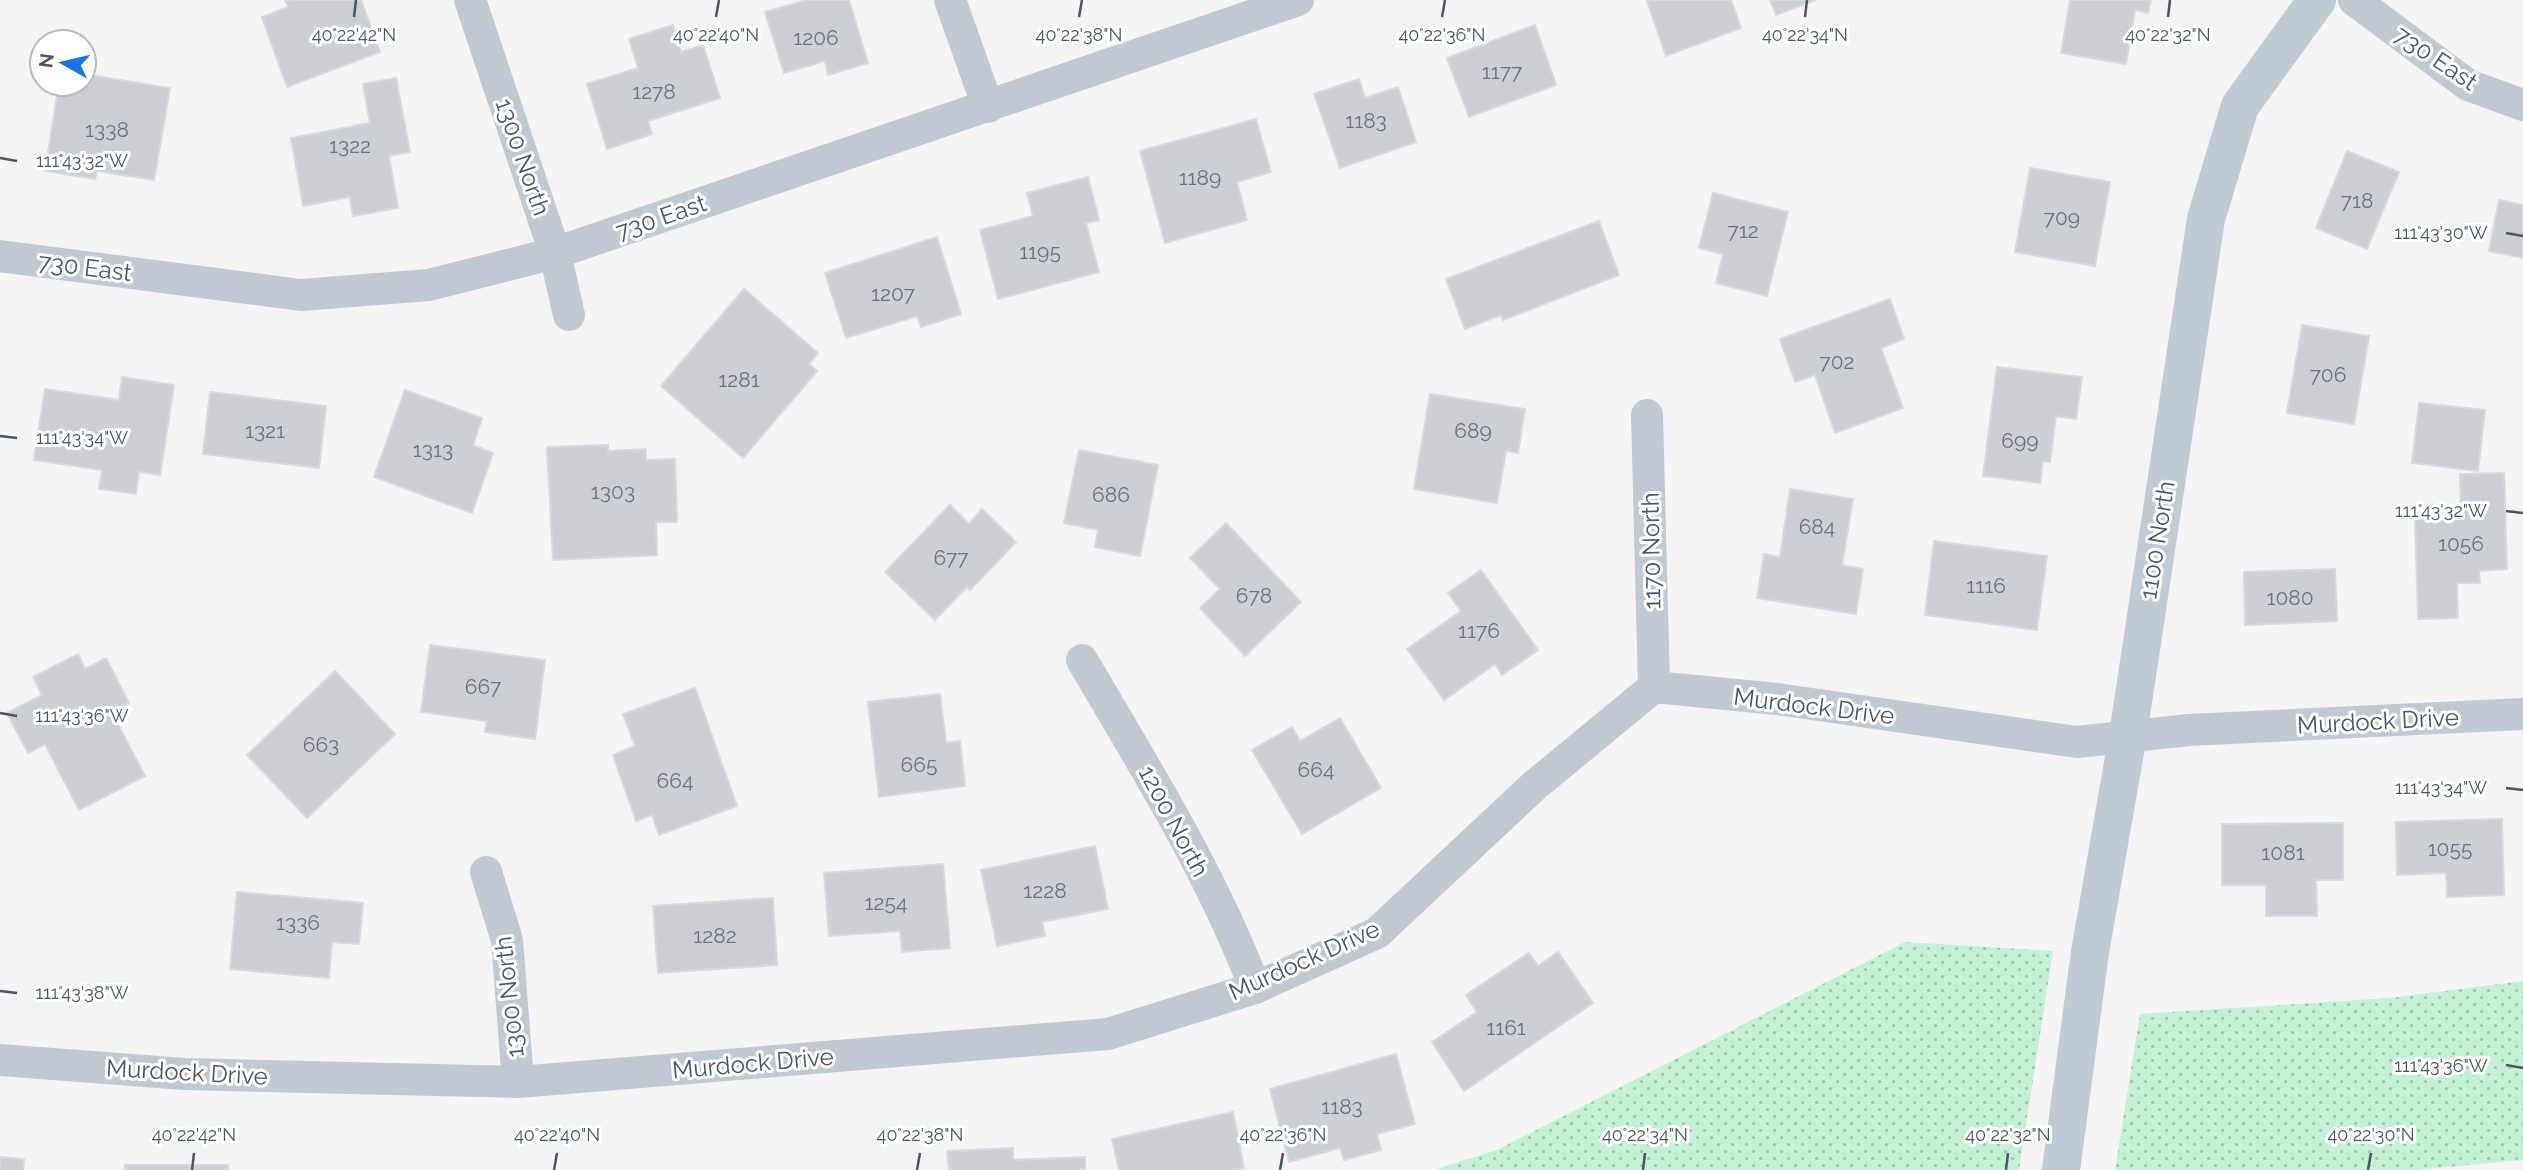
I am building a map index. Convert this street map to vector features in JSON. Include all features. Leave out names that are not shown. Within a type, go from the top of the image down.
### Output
[{"type":"street","name":"1300 North","points":[[470,0],[555,253],[569,316]]},
{"type":"street","points":[[950,0],[988,107]]},
{"type":"street","name":"730 East","points":[[0,256],[300,295],[429,285],[555,253],[1298,0]]},
{"type":"street","name":"1100 North","points":[[2061,1170],[2090,952],[2128,735],[2206,219],[2240,106],[2318,0]]},
{"type":"street","name":"730 East","points":[[2354,0],[2468,85],[2523,105]]},
{"type":"street","name":"1170 North","points":[[1647,415],[1654,687]]},
{"type":"street","name":"1200 North","points":[[1082,660],[1156,786],[1236,938],[1255,988]]},
{"type":"street","name":"Murdock Drive","points":[[0,1060],[184,1074],[518,1082],[1108,1034],[1255,988],[1377,933],[1534,786],[1654,687],[1777,699],[2077,742],[2189,730],[2523,714]]},
{"type":"street","name":"1300 North","points":[[486,872],[507,940],[518,1082]]},
{"type":"green space","points":[[1905,942],[2053,951],[2019,1170],[1434,1170],[1497,1150]]},
{"type":"green space","points":[[2523,981],[2523,1160],[2414,1170],[2115,1170],[2140,1014],[2390,998]]},
{"type":"building","points":[[285,0],[361,0],[380,52],[287,87],[262,17],[288,7]]},
{"type":"building","points":[[807,0],[849,0],[868,63],[828,75],[825,61],[784,73],[765,12]]},
{"type":"building","points":[[1731,0],[1741,28],[1666,56],[1647,1]]},
{"type":"building","points":[[1770,0],[1816,0],[1776,15]]},
{"type":"building","points":[[2070,0],[2151,0],[2148,13],[2135,10],[2126,64],[2061,53]]},
{"type":"building","points":[[673,25],[681,52],[703,45],[720,98],[648,121],[652,134],[607,149],[587,84],[638,68],[629,39]]},
{"type":"building","points":[[1535,25],[1556,85],[1469,117],[1447,58]]},
{"type":"building","points":[[98,76],[170,88],[154,180],[97,171],[95,179],[45,171],[57,98],[98,98]]},
{"type":"building","points":[[396,78],[410,152],[389,156],[398,208],[353,216],[350,197],[303,206],[291,138],[370,123],[363,84]]},
{"type":"building","points":[[1359,79],[1365,98],[1398,87],[1416,142],[1340,168],[1314,94]]},
{"type":"building","points":[[1256,119],[1271,172],[1237,182],[1247,220],[1165,243],[1140,151]]},
{"type":"building","points":[[2347,151],[2399,172],[2367,249],[2316,228]]},
{"type":"building","points":[[2030,168],[2110,182],[2095,266],[2015,252]]},
{"type":"building","points":[[1088,177],[1099,220],[1086,223],[1099,272],[998,299],[980,230],[1033,216],[1027,193]]},
{"type":"building","points":[[1713,193],[1788,212],[1767,296],[1716,283],[1723,254],[1699,248]]},
{"type":"building","points":[[2499,200],[2523,205],[2523,258],[2489,251]]},
{"type":"building","points":[[1599,221],[1619,275],[1503,320],[1501,315],[1465,329],[1446,279]]},
{"type":"building","points":[[937,237],[961,314],[921,327],[917,316],[846,338],[825,273]]},
{"type":"building","points":[[744,289],[818,353],[809,364],[817,371],[743,458],[661,386]]},
{"type":"building","points":[[1890,299],[1904,339],[1881,348],[1903,408],[1835,433],[1815,375],[1795,382],[1780,339]]},
{"type":"building","points":[[2302,325],[2369,336],[2354,424],[2287,413]]},
{"type":"building","points":[[1997,367],[2082,377],[2076,419],[2056,416],[2050,462],[2043,461],[2040,483],[1983,476]]},
{"type":"building","points":[[122,377],[174,385],[160,475],[139,472],[136,494],[99,489],[102,470],[34,460],[45,389],[119,400]]},
{"type":"building","points":[[405,390],[482,418],[473,445],[493,453],[472,513],[374,477]]},
{"type":"building","points":[[210,392],[326,406],[319,468],[203,454]]},
{"type":"building","points":[[1430,394],[1525,409],[1518,453],[1506,451],[1497,503],[1414,489]]},
{"type":"building","points":[[2419,403],[2485,410],[2478,471],[2412,463]]},
{"type":"building","points":[[608,445],[608,451],[646,449],[646,460],[675,459],[677,522],[656,522],[657,555],[553,560],[547,447]]},
{"type":"building","points":[[1079,450],[1158,465],[1140,556],[1095,547],[1098,530],[1064,523]]},
{"type":"building","points":[[2504,473],[2507,569],[2479,571],[2480,583],[2457,583],[2458,618],[2418,619],[2415,516],[2461,514],[2460,474]]},
{"type":"building","points":[[1790,489],[1853,499],[1842,565],[1863,569],[1856,614],[1757,598],[1764,554],[1780,557]]},
{"type":"building","points":[[950,505],[969,524],[982,509],[1016,542],[970,590],[967,587],[935,620],[885,572]]},
{"type":"building","points":[[1226,523],[1301,602],[1245,656],[1200,608],[1220,589],[1190,558]]},
{"type":"building","points":[[1934,541],[2047,556],[2037,630],[1925,615]]},
{"type":"building","points":[[2335,569],[2337,621],[2245,625],[2244,572]]},
{"type":"building","points":[[1481,570],[1538,650],[1502,675],[1495,664],[1444,700],[1407,649],[1461,611],[1448,593]]},
{"type":"building","points":[[430,645],[545,660],[535,739],[485,732],[487,721],[421,712]]},
{"type":"building","points":[[78,654],[85,669],[106,658],[129,703],[111,711],[145,776],[79,810],[45,744],[28,753],[7,713],[42,695],[33,677]]},
{"type":"building","points":[[335,671],[395,734],[307,818],[247,755]]},
{"type":"building","points":[[695,688],[737,806],[659,835],[652,815],[636,821],[613,755],[635,746],[623,714]]},
{"type":"building","points":[[940,694],[946,743],[960,741],[965,786],[879,797],[868,702]]},
{"type":"building","points":[[1340,718],[1381,788],[1302,834],[1252,750],[1292,727],[1300,741]]},
{"type":"building","points":[[2502,819],[2504,895],[2447,897],[2446,873],[2397,875],[2396,822]]},
{"type":"building","points":[[2343,823],[2343,880],[2316,880],[2317,916],[2266,916],[2266,885],[2222,885],[2222,824]]},
{"type":"building","points":[[1095,846],[1108,909],[1042,922],[1045,936],[997,946],[981,870]]},
{"type":"building","points":[[943,864],[950,948],[902,952],[900,931],[829,936],[824,873]]},
{"type":"building","points":[[237,892],[363,903],[359,944],[332,942],[329,978],[230,969]]},
{"type":"building","points":[[773,898],[777,965],[658,973],[653,906]]},
{"type":"building","points":[[1558,952],[1593,1003],[1464,1091],[1432,1042],[1477,1012],[1466,995],[1529,953],[1538,966]]},
{"type":"building","points":[[1396,1054],[1415,1124],[1377,1134],[1381,1150],[1344,1160],[1340,1148],[1289,1162],[1270,1089]]},
{"type":"building","points":[[1233,1112],[1244,1168],[1119,1170],[1112,1139]]},
{"type":"building","points":[[1013,1148],[1013,1160],[1085,1157],[1085,1170],[949,1170],[947,1151]]},
{"type":"building","points":[[0,1157],[24,1159],[23,1170],[0,1170]]},
{"type":"building","points":[[125,1165],[228,1165],[228,1170],[125,1170]]}]
